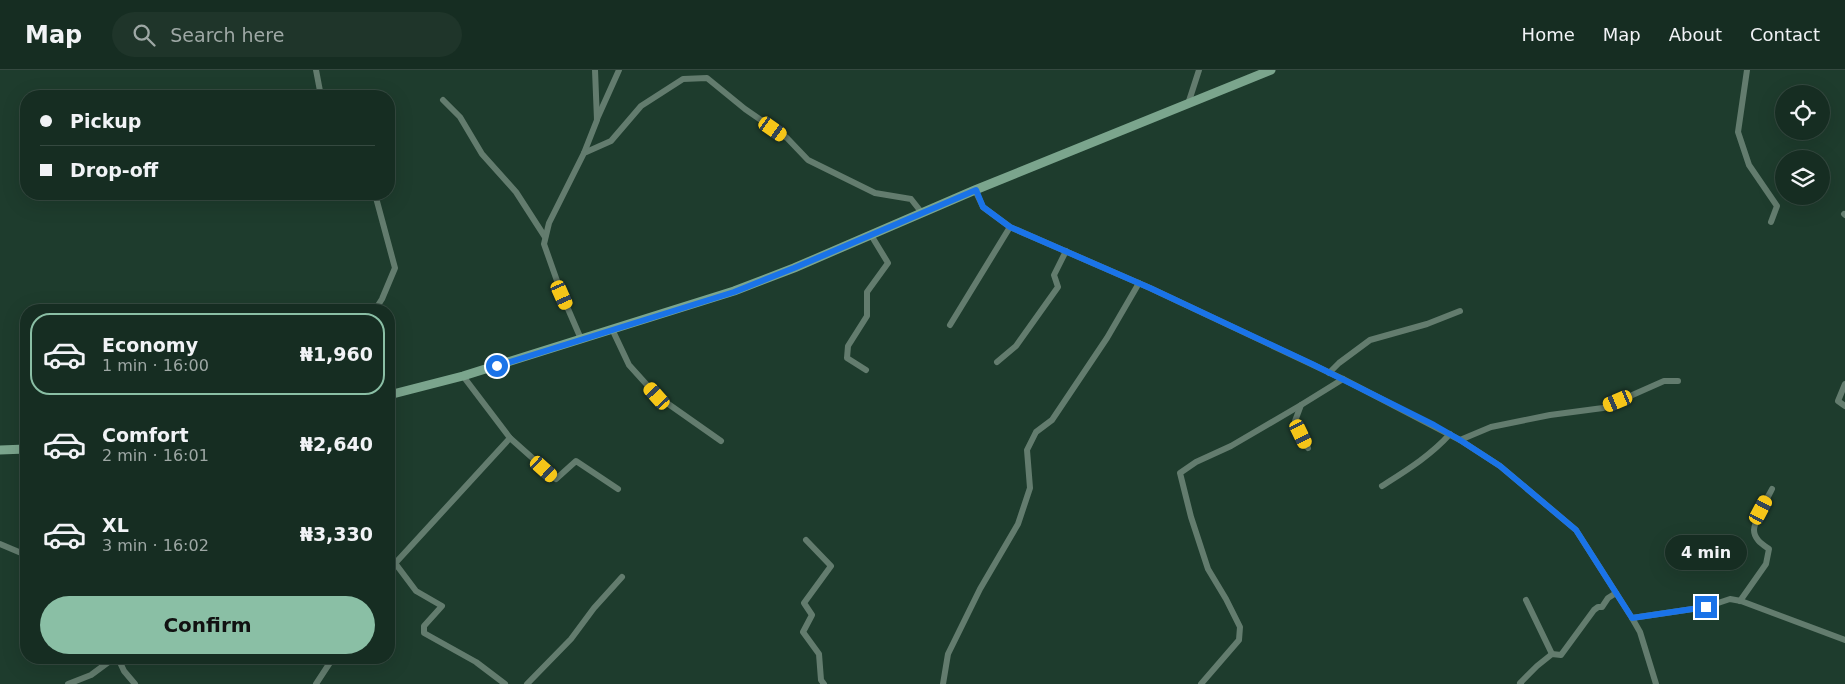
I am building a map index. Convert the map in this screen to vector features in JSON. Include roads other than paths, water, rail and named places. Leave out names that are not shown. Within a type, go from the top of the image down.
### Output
[{"type":"main road","points":[[395,393],[463,376],[734,292],[976,190],[1271,70]]},
{"type":"main road","points":[[0,450],[20,450]]},
{"type":"street","points":[[316,70],[320,90]]},
{"type":"street","points":[[595,70],[597,120]]},
{"type":"street","points":[[581,339],[562,295],[544,244],[549,223],[584,154],[619,70]]},
{"type":"street","points":[[1188,104],[1200,70]]},
{"type":"street","points":[[1747,70],[1738,132],[1750,165],[1776,206],[1772,222]]},
{"type":"street","points":[[584,154],[611,140],[641,106],[683,79],[707,78],[745,109],[787,138],[808,160],[875,193],[911,199],[922,213]]},
{"type":"street","points":[[443,100],[460,117],[482,154],[516,192],[545,237]]},
{"type":"street","points":[[976,190],[983,207],[1010,227],[1139,283],[1343,379],[1450,434],[1500,466],[1576,530],[1640,632],[1656,684]]},
{"type":"street","points":[[377,200],[396,268],[378,304]]},
{"type":"street","points":[[950,325],[1010,227]]},
{"type":"street","points":[[866,370],[847,358],[848,346],[867,316],[867,292],[888,262],[871,235]]},
{"type":"street","points":[[997,362],[1016,346],[1058,287],[1054,275],[1066,251]]},
{"type":"street","points":[[943,684],[948,654],[980,589],[1018,524],[1030,488],[1027,450],[1036,432],[1052,420],[1107,338],[1139,283]]},
{"type":"street","points":[[1329,373],[1339,363],[1370,340],[1427,324],[1460,311]]},
{"type":"street","points":[[612,329],[629,365],[657,396],[721,442]]},
{"type":"street","points":[[463,376],[510,438],[556,479],[576,461],[618,489]]},
{"type":"street","points":[[1201,684],[1239,640],[1240,627],[1208,569],[1191,517],[1180,473],[1196,462],[1231,446],[1343,379]]},
{"type":"street","points":[[1460,440],[1491,427],[1550,415],[1603,408],[1664,381],[1678,381]]},
{"type":"street","points":[[1845,384],[1838,401],[1845,406]]},
{"type":"street","points":[[1301,405],[1294,421],[1308,448]]},
{"type":"street","points":[[1382,486],[1419,462],[1439,446],[1450,434]]},
{"type":"street","points":[[395,559],[448,508],[510,438]]},
{"type":"street","points":[[1740,601],[1766,564],[1769,549],[1758,541],[1754,530],[1772,488]]},
{"type":"street","points":[[806,540],[831,566],[804,604],[812,616],[803,632],[819,654],[821,680],[824,684]]},
{"type":"street","points":[[0,544],[20,552]]},
{"type":"street","points":[[395,566],[416,591],[442,606],[424,626],[424,633],[476,662],[505,684]]},
{"type":"street","points":[[527,684],[571,639],[594,608],[622,578]]},
{"type":"street","points":[[1521,684],[1520,682],[1552,654],[1561,655],[1594,610],[1602,607],[1608,598],[1616,593]]},
{"type":"street","points":[[1526,600],[1552,654]]},
{"type":"street","points":[[1632,618],[1706,607],[1730,600],[1740,601],[1845,640]]},
{"type":"street","points":[[68,684],[91,675],[106,664]]},
{"type":"street","points":[[121,664],[135,684]]},
{"type":"street","points":[[316,684],[328,664]]}]
